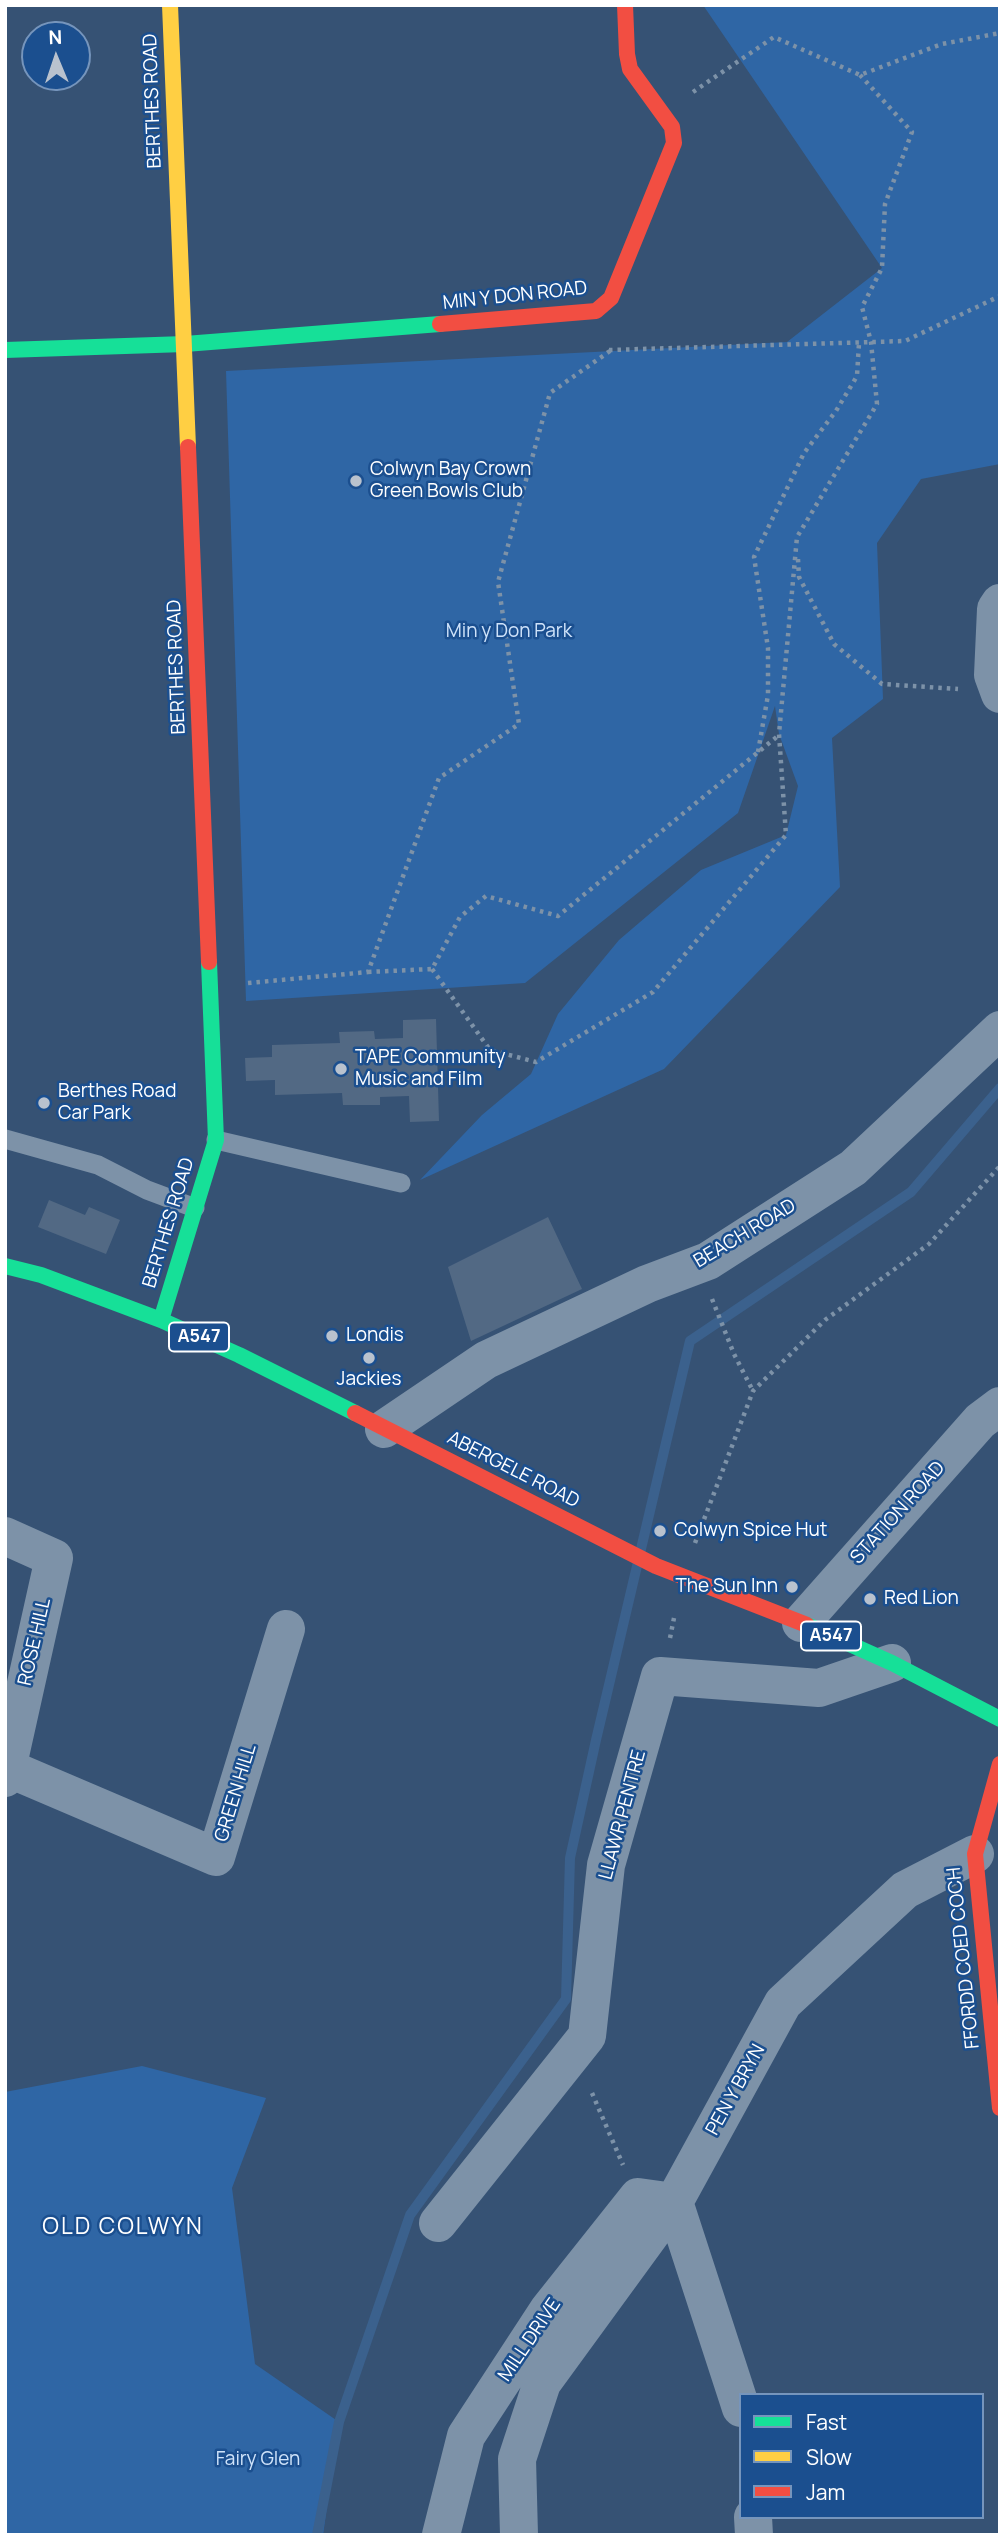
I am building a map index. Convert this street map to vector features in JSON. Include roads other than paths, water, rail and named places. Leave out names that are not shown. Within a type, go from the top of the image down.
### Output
[{"type":"street","name":"BERTHES ROAD","points":[[161,1320],[216,1140],[170,5]]},
{"type":"street","name":"MIN Y DON ROAD","points":[[5,350],[185,344],[596,310],[611,298],[674,143],[672,127],[630,69],[625,5]]},
{"type":"street","points":[[999,691],[993,675],[996,609],[1000,603]]},
{"type":"street","name":"BEACH ROAD","points":[[384,1429],[486,1360],[647,1284],[708,1261],[853,1168],[1000,1030]]},
{"type":"street","name":"ABERGELE ROAD","points":[[5,1266],[41,1275],[161,1320],[239,1355],[656,1566],[801,1623],[892,1663],[1000,1719]]},
{"type":"street","name":"STATION ROAD","points":[[801,1623],[980,1421],[1000,1406]]},
{"type":"street","name":"ROSE HILL","points":[[5,1536],[54,1558],[6,1771]]},
{"type":"street","name":"GREEN HILL","points":[[6,1771],[216,1857],[286,1629]]},
{"type":"street","name":"LLAWR PENTRE","points":[[438,2222],[587,2036],[606,1865],[660,1676],[819,1688],[892,1663]]},
{"type":"street","name":"FFORDD COED COCH","points":[[1000,1764],[975,1854],[1000,2108]]},
{"type":"street","name":"PEN Y BRYN","points":[[656,2200],[783,2003],[905,1890],[975,1854]]},
{"type":"street","points":[[656,2200],[739,2403]]},
{"type":"street","points":[[519,2535],[517,2459],[542,2383],[656,2200]]},
{"type":"street","name":"MILL DRIVE","points":[[441,2535],[466,2436],[549,2309],[656,2200]]},
{"type":"lane","points":[[5,1139],[98,1165],[147,1190],[195,1208]]},
{"type":"lane","points":[[216,1140],[401,1183]]},
{"type":"waterway","points":[[317,2535],[339,2422],[410,2215],[566,1999],[570,1858],[690,1341],[911,1192],[1000,1088]]},
{"type":"place","name":"Colwyn Bay Crown Green Bowls Club","points":[[356,481]]},
{"type":"place","name":"TAPE Community Music and Film","points":[[341,1069]]},
{"type":"place","name":"Berthes Road Car Park","points":[[44,1103]]},
{"type":"place","name":"Londis","points":[[332,1336]]},
{"type":"place","name":"Jackies","points":[[369,1358]]},
{"type":"place","name":"Colwyn Spice Hut","points":[[660,1531]]},
{"type":"place","name":"The Sun Inn","points":[[792,1587]]},
{"type":"place","name":"Red Lion","points":[[870,1599]]},
{"type":"district","name":"OLD COLWYN","points":[[123,2228]]},
{"type":"park label","name":"Min y Don Park","points":[[509,632]]},
{"type":"park label","name":"Fairy Glen","points":[[258,2460]]}]
